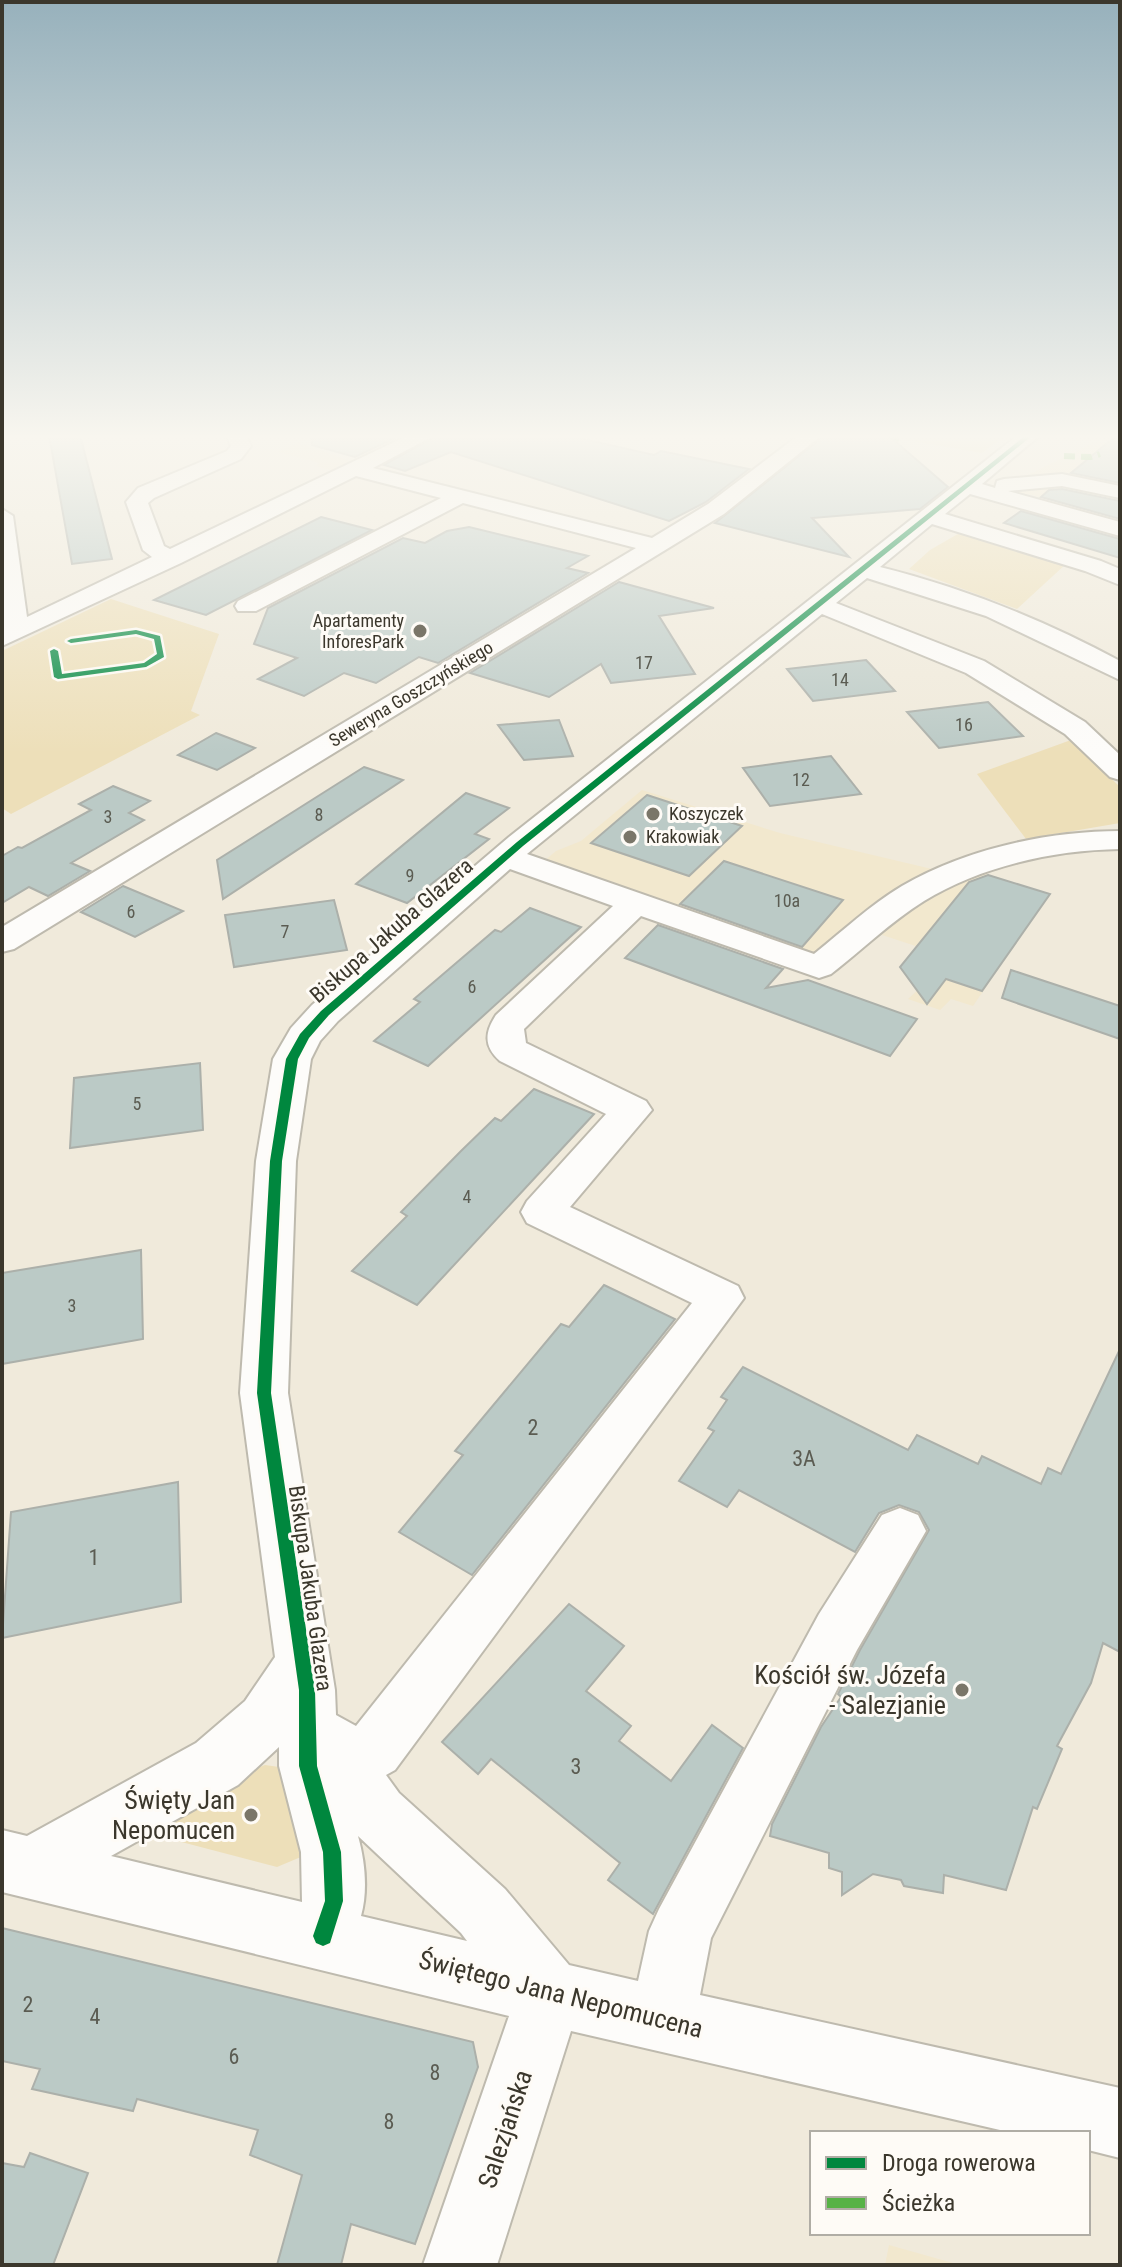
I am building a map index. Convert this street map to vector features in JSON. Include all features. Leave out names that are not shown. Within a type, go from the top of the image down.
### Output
[{"type":"street","points":[[3,541],[9,635],[209,541]]},
{"type":"street","points":[[151,541],[154,550],[173,558]]},
{"type":"street","points":[[247,606],[374,541]]},
{"type":"street","points":[[635,541],[655,546]]},
{"type":"street","name":"Seweryna Goszczyńskiego","points":[[2,942],[664,541]]},
{"type":"street","name":"Biskupa Jakuba Glazera","points":[[550,1993],[483,1911],[329,1771],[308,1766],[305,1676],[264,1393],[276,1161],[292,1059],[304,1036],[325,1013],[505,857],[897,541]]},
{"type":"street","points":[[1009,541],[1120,578]]},
{"type":"street","points":[[861,569],[906,579],[1044,631],[1120,672]]},
{"type":"street","points":[[818,604],[975,667],[1075,728],[1120,771]]},
{"type":"street","points":[[505,857],[819,967],[912,894],[945,876],[1059,847],[1120,840]]},
{"type":"street","points":[[329,1771],[374,1750],[722,1298],[542,1212],[632,1110],[513,1052],[506,1046],[505,1030],[635,903]]},
{"type":"street","points":[[662,2020],[681,1931],[838,1632],[900,1531]]},
{"type":"street","name":"Biskupa Jakuba Glazera","points":[[16,1865],[217,1764],[265,1721],[305,1676]]},
{"type":"street","name":"Biskupa Jakuba Glazera","points":[[323,1936],[334,1901],[329,1771]]},
{"type":"street","name":"Świętego Jana Nepomucena","points":[[16,1865],[323,1936],[662,2020],[1120,2123]]},
{"type":"street","name":"Salezjańska","points":[[460,2265],[550,1993]]},
{"type":"shaded area","points":[[946,541],[995,541],[1067,563],[1017,609],[909,569]]},
{"type":"shaded area","points":[[111,599],[219,634],[191,711],[200,715],[11,814],[2,808],[2,651]]},
{"type":"shaded area","points":[[1071,740],[1120,787],[1120,823],[1026,839],[977,774]]},
{"type":"shaded area","points":[[642,790],[780,833],[953,874],[970,868],[1008,881],[949,957],[867,930],[819,967],[537,867],[556,851],[581,841]]},
{"type":"shaded area","points":[[955,951],[1000,966],[973,1006],[951,999],[940,1010],[908,999],[944,966]]},
{"type":"shaded area","points":[[265,1765],[279,1767],[308,1854],[277,1867],[170,1839],[167,1825],[249,1771]]},
{"type":"shaded area","points":[[889,2245],[960,2265],[885,2265]]},
{"type":"building","points":[[68,541],[107,541],[112,559],[72,564]]},
{"type":"building","points":[[273,541],[351,541],[206,615],[154,600]]},
{"type":"building","points":[[398,541],[526,541],[588,556],[567,568],[588,573],[438,663],[419,657],[376,683],[344,673],[304,696],[258,679],[297,658],[254,644],[268,608]]},
{"type":"building","points":[[785,541],[834,541],[849,557]]},
{"type":"building","points":[[1063,541],[1120,541],[1120,558]]},
{"type":"building","points":[[619,582],[714,608],[659,616],[695,674],[611,683],[601,664],[549,697],[470,673]]},
{"type":"building","points":[[866,660],[895,691],[813,701],[787,669]]},
{"type":"building","points":[[988,702],[1023,736],[939,748],[907,712]]},
{"type":"building","points":[[559,720],[573,756],[524,760],[498,725]]},
{"type":"building","points":[[216,733],[255,748],[217,770],[178,755]]},
{"type":"building","points":[[831,756],[861,794],[770,806],[743,768]]},
{"type":"building","points":[[364,767],[403,780],[223,899],[217,860]]},
{"type":"building","points":[[113,786],[150,801],[129,813],[144,820],[71,863],[90,871],[48,896],[29,887],[2,903],[2,856],[91,810],[79,804]]},
{"type":"building","points":[[466,793],[509,808],[475,834],[489,839],[407,903],[356,884]]},
{"type":"building","points":[[647,795],[742,826],[689,876],[591,843]]},
{"type":"building","points":[[724,861],[843,900],[802,947],[680,904]]},
{"type":"building","points":[[988,875],[1050,894],[982,991],[946,979],[927,1004],[900,967],[969,882]]},
{"type":"building","points":[[123,886],[183,911],[135,937],[81,912]]},
{"type":"building","points":[[334,900],[347,950],[234,967],[225,915]]},
{"type":"building","points":[[530,908],[581,927],[428,1066],[374,1041],[420,1002],[414,999],[462,958],[495,930],[501,932]]},
{"type":"building","points":[[658,925],[783,969],[766,988],[808,980],[917,1019],[890,1056],[625,958]]},
{"type":"building","points":[[1011,970],[1120,1006],[1120,1039],[1002,998]]},
{"type":"building","points":[[200,1063],[203,1130],[70,1148],[74,1078]]},
{"type":"building","points":[[534,1089],[594,1114],[417,1305],[352,1271],[407,1216],[401,1212],[461,1151],[495,1118],[501,1121]]},
{"type":"building","points":[[141,1250],[143,1339],[2,1364],[2,1273]]},
{"type":"building","points":[[604,1285],[675,1319],[472,1575],[399,1532],[463,1455],[455,1451],[561,1324],[569,1327]]},
{"type":"building","name":"Kościół św. Józefa - Salezjanie","points":[[1120,1349],[1120,1652],[1103,1643],[1091,1683],[1057,1746],[1062,1749],[1037,1809],[1033,1807],[1006,1890],[944,1875],[943,1893],[904,1886],[901,1880],[873,1874],[842,1895],[842,1872],[829,1868],[829,1853],[770,1836],[772,1824],[821,1727],[841,1697],[838,1694],[860,1650],[929,1530],[919,1512],[899,1505],[879,1513],[855,1552],[739,1490],[727,1507],[679,1481],[714,1431],[708,1428],[727,1400],[721,1397],[743,1367],[908,1450],[917,1435],[978,1464],[982,1456],[1041,1484],[1048,1468],[1061,1474]]},
{"type":"building","points":[[178,1482],[181,1602],[2,1638],[11,1512]]},
{"type":"building","points":[[569,1604],[624,1646],[586,1691],[631,1726],[619,1741],[671,1781],[712,1725],[743,1748],[653,1914],[608,1880],[620,1863],[491,1759],[478,1774],[442,1742]]},
{"type":"building","points":[[2,1928],[473,2042],[478,2067],[415,2244],[351,2224],[341,2265],[277,2265],[302,2175],[250,2155],[258,2130],[137,2099],[133,2111],[32,2089],[40,2069],[2,2061]]},
{"type":"building","points":[[30,2153],[88,2173],[53,2265],[2,2265],[2,2163],[24,2167]]},
{"type":"cycle path","points":[[323,1936],[334,1901],[332,1852],[308,1766],[307,1690],[264,1393],[276,1161],[292,1059],[304,1036],[325,1013],[520,844],[898,541]]},
{"type":"cycle path","points":[[54,651],[58,677],[146,665],[161,655],[157,638],[136,632],[71,641]]},
{"type":"place","name":"Apartamenty InforesPark","points":[[420,631]]},
{"type":"place","name":"Koszyczek","points":[[653,814]]},
{"type":"place","name":"Krakowiak","points":[[630,837]]},
{"type":"place","name":"Kościół św. Józefa - Salezjanie","points":[[962,1690]]},
{"type":"place","name":"Święty Jan Nepomucen","points":[[251,1815]]}]
